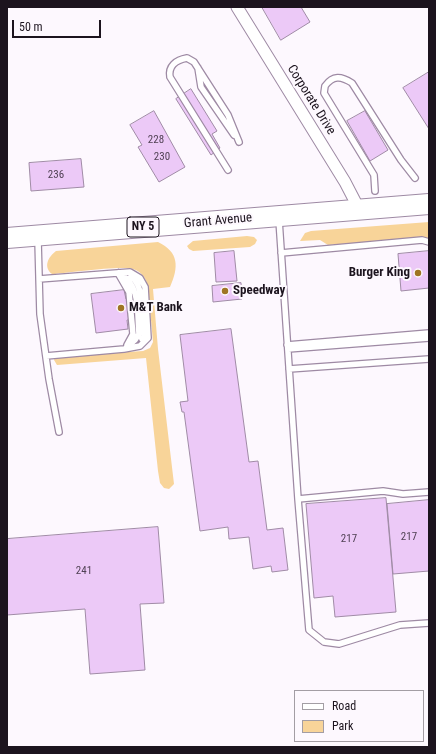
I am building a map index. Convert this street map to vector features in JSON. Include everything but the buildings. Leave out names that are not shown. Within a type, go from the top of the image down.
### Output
[{"type":"highway","name":"Grant Avenue","points":[[7,238],[429,204]]},
{"type":"street","name":"Corporate Drive","points":[[237,7],[345,182],[359,210]]},
{"type":"lane","points":[[228,170],[170,78],[169,72],[172,65],[180,59],[187,58],[194,62],[228,115],[239,142]]},
{"type":"lane","points":[[375,191],[374,175],[324,93],[325,86],[334,78],[342,77],[352,83],[401,160],[415,178]]},
{"type":"lane","points":[[278,216],[309,630],[324,642],[339,644],[400,625],[429,623]]},
{"type":"lane","points":[[38,235],[40,314],[60,432]]},
{"type":"lane","points":[[281,253],[422,240],[429,242]]},
{"type":"lane","points":[[117,272],[126,277],[135,289],[139,334],[135,340],[124,349]]},
{"type":"lane","points":[[39,279],[130,272],[140,278],[145,287],[148,338],[140,346],[124,349],[46,356]]},
{"type":"lane","points":[[287,347],[429,333]]},
{"type":"lane","points":[[287,347],[429,338]]},
{"type":"lane","points":[[289,369],[429,359]]},
{"type":"lane","points":[[298,499],[383,491],[403,494],[429,492]]},
{"type":"green space","points":[[429,222],[429,238],[328,245],[320,240],[300,241],[305,233],[311,231]]},
{"type":"green space","points":[[247,236],[254,237],[257,240],[255,244],[250,247],[193,251],[187,246],[193,241]]},
{"type":"green space","points":[[158,242],[170,250],[176,267],[170,287],[153,289],[158,349],[174,484],[169,489],[164,488],[160,483],[146,358],[57,365],[54,360],[55,357],[143,351],[150,348],[153,342],[148,287],[145,278],[136,270],[127,268],[52,274],[47,265],[49,259],[56,251]]},
{"type":"place","name":"Burger King","points":[[418,273]]},
{"type":"place","name":"Speedway","points":[[225,291]]},
{"type":"place","name":"M&T Bank","points":[[121,308]]}]
